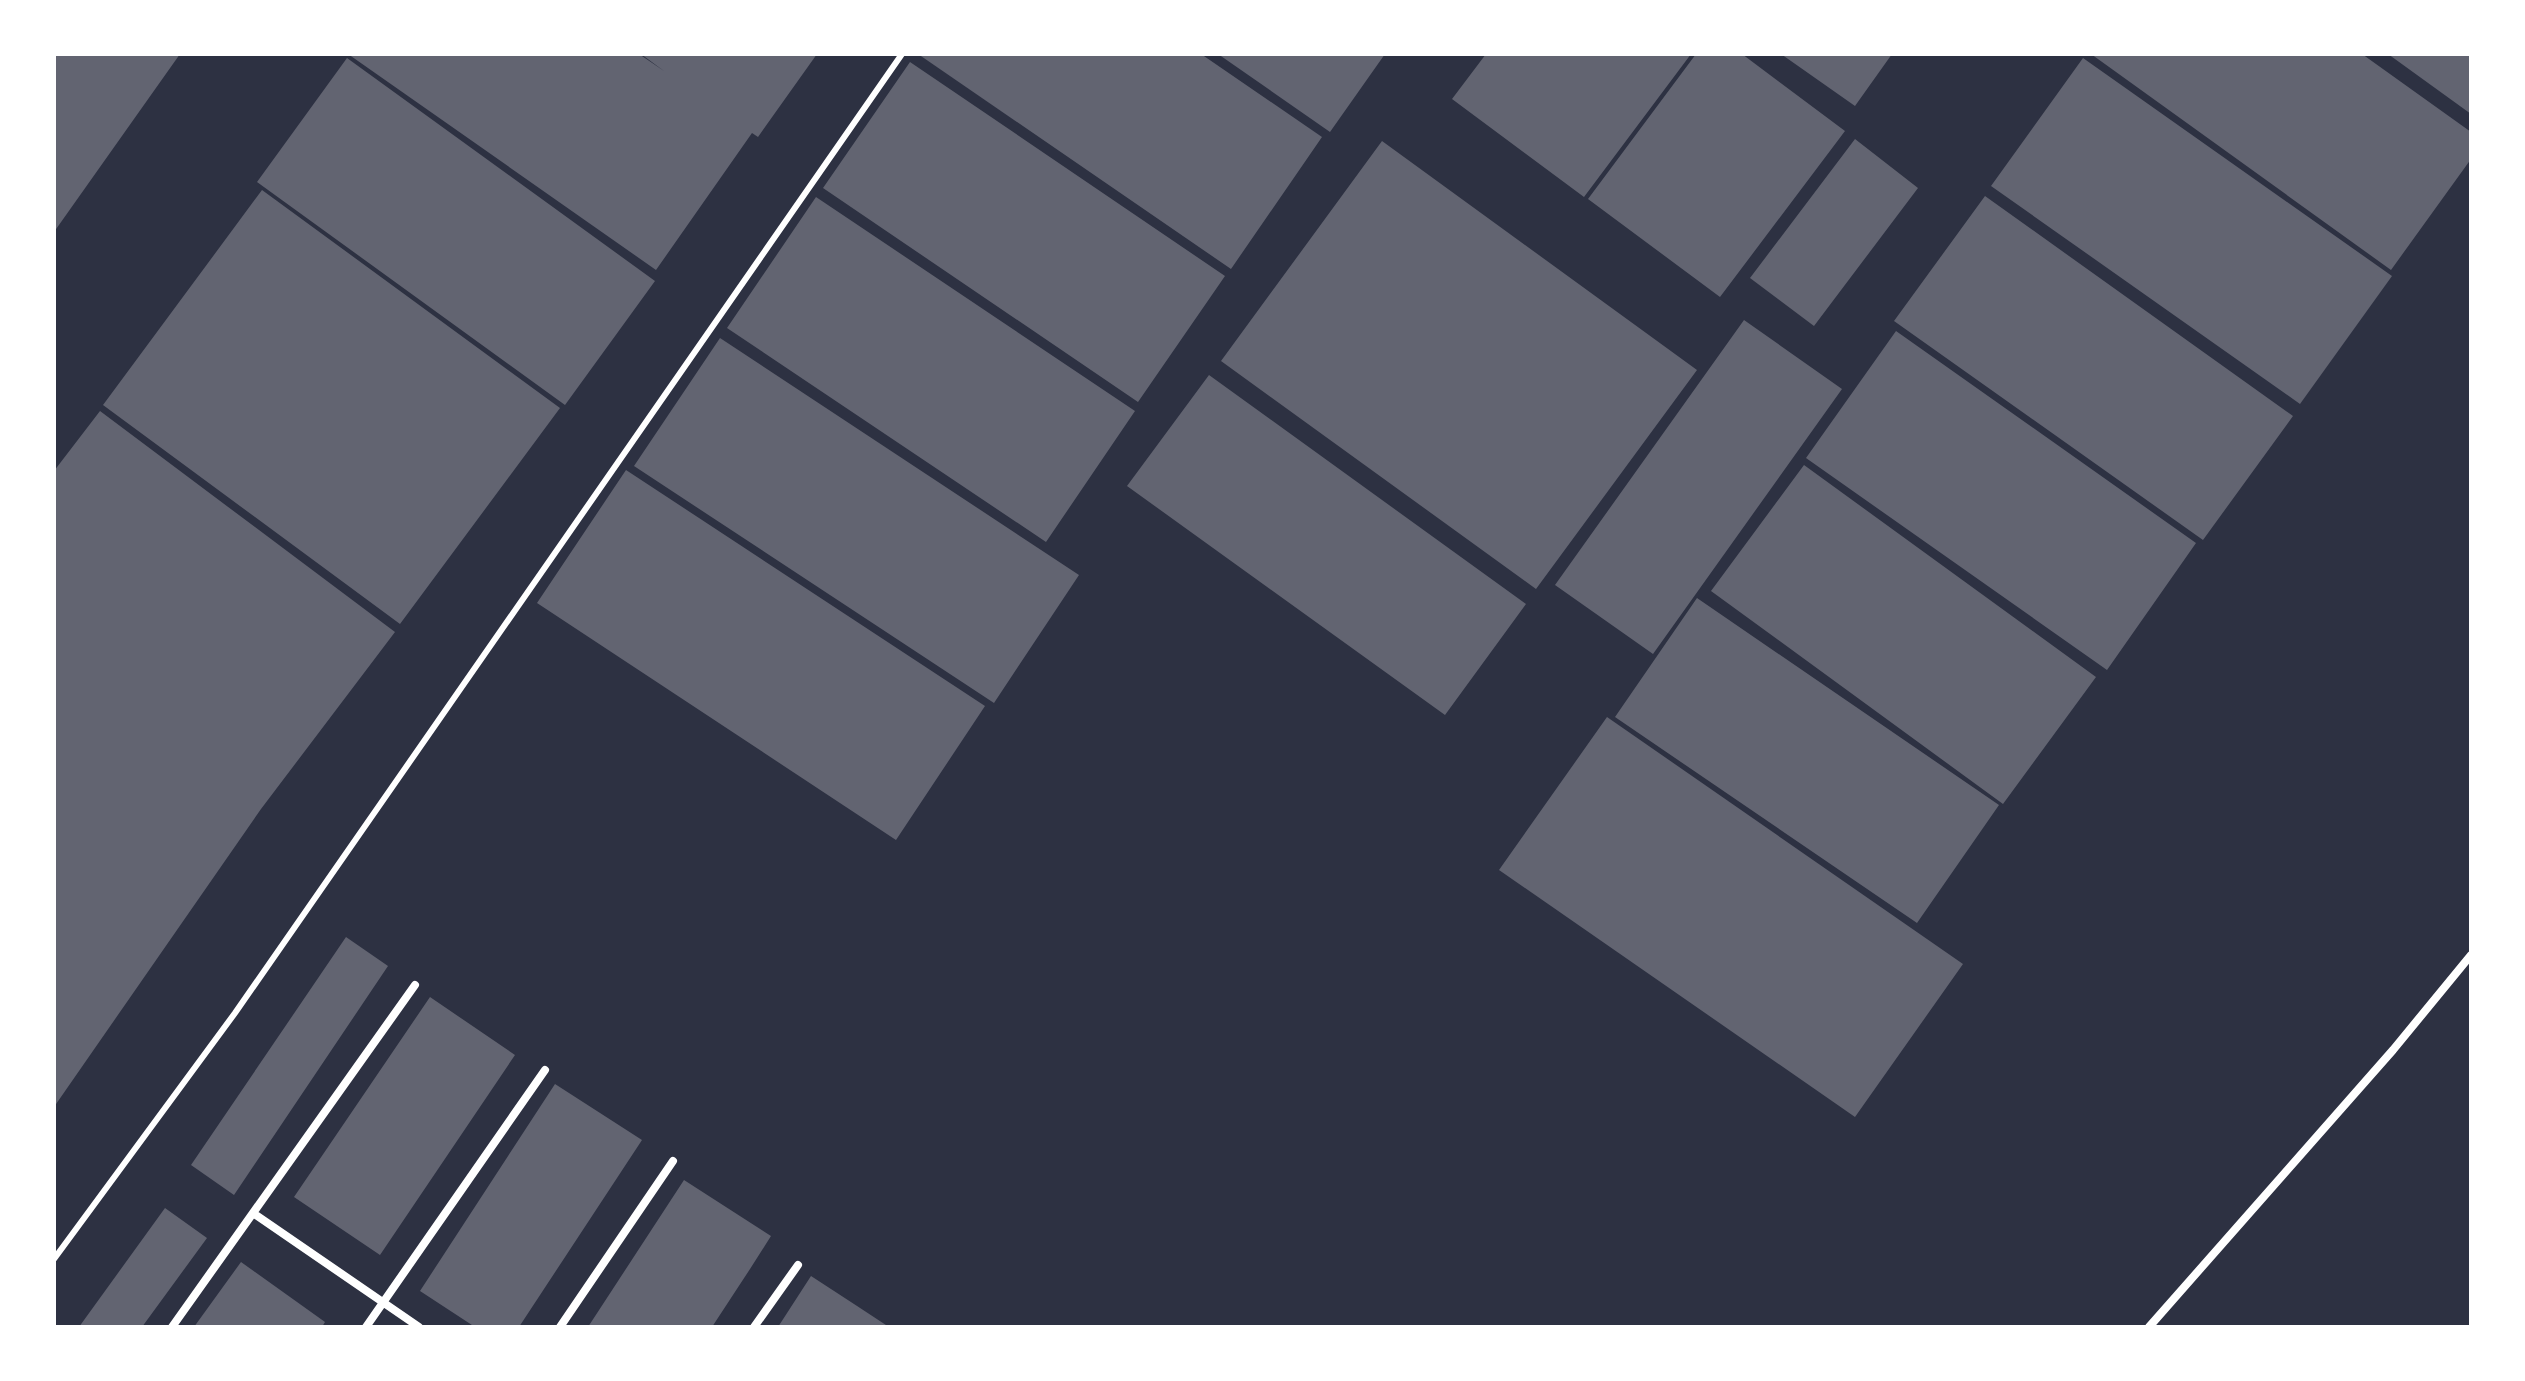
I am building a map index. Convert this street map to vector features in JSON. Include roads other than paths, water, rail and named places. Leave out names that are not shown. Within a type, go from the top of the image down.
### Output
[{"type":"street","points":[[2149,1327],[2393,1050],[2471,955]]},
{"type":"street","points":[[172,1327],[415,985]]},
{"type":"street","points":[[366,1327],[545,1070]]},
{"type":"street","points":[[560,1327],[673,1161]]},
{"type":"street","points":[[253,1213],[419,1327]]},
{"type":"street","points":[[754,1327],[798,1265]]},
{"type":"lane","points":[[54,1259],[253,987],[902,54]]}]
